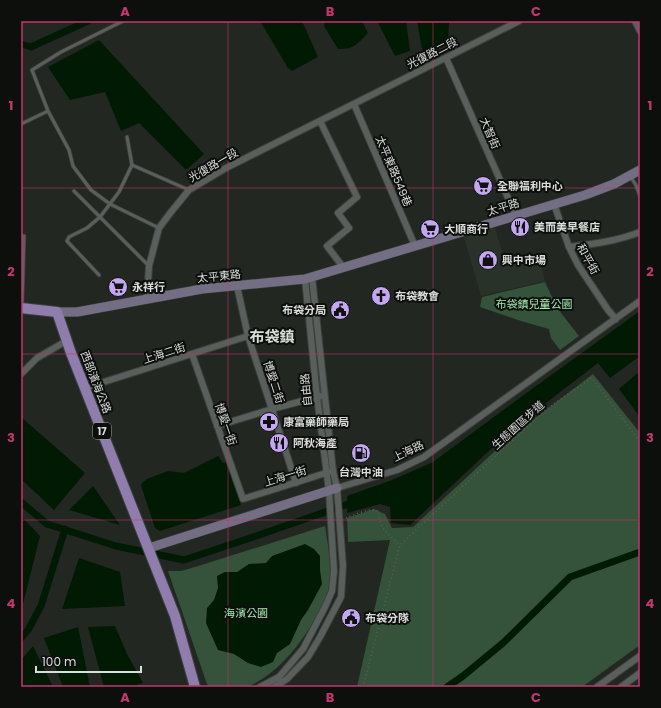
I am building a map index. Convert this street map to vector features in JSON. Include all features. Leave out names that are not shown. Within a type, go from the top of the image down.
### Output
[{"type":"main road","name":"太平路","points":[[416,246],[585,195],[614,184],[640,170]]},
{"type":"main road","name":"太平東路","points":[[21,308],[57,312],[77,312],[202,289],[309,278],[416,246]]},
{"type":"main road","name":"西部濱海公路","points":[[57,312],[85,388],[149,548]]},
{"type":"main road","name":"上海路","points":[[149,548],[333,494]]},
{"type":"main road","name":"17","points":[[149,548],[175,616],[195,687]]},
{"type":"street","name":"光復路二段","points":[[354,104],[519,21]]},
{"type":"street","points":[[635,21],[640,31]]},
{"type":"street","name":"大智街","points":[[446,58],[516,216]]},
{"type":"street","name":"光復路一段","points":[[147,299],[149,266],[159,228],[189,190],[226,168],[354,104]]},
{"type":"street","name":"太平東路549巷","points":[[354,104],[416,246]]},
{"type":"street","points":[[320,120],[357,197],[338,213],[349,228],[327,246],[343,267]]},
{"type":"street","name":"和平街","points":[[554,204],[569,247],[578,265],[608,310],[616,318]]},
{"type":"street","points":[[569,247],[609,241],[640,232]]},
{"type":"street","name":"自由路","points":[[309,278],[333,471],[333,494]]},
{"type":"street","name":"自由路","points":[[309,278],[317,397],[326,474],[333,494]]},
{"type":"street","name":"博愛二街","points":[[237,286],[248,336],[272,409],[299,482]]},
{"type":"street","name":"上海路","points":[[333,494],[397,470],[424,457],[640,301]]},
{"type":"street","name":"上海二街","points":[[85,388],[248,336]]},
{"type":"street","points":[[21,374],[37,358],[68,340]]},
{"type":"street","name":"博愛一街","points":[[192,354],[243,499]]},
{"type":"street","points":[[217,426],[324,395]]},
{"type":"street","name":"上海一街","points":[[243,499],[333,471]]},
{"type":"street","points":[[274,687],[287,679],[308,657],[340,597],[343,566],[339,520],[333,494]]},
{"type":"street","points":[[260,687],[279,677],[303,649],[332,591],[334,571],[331,522],[333,494]]},
{"type":"street","points":[[597,687],[640,656]]},
{"type":"street","points":[[621,687],[640,673]]},
{"type":"lane","points":[[122,21],[61,52],[32,70],[48,111],[69,150],[73,166],[91,190],[110,204],[159,228]]},
{"type":"lane","points":[[21,124],[48,111]]},
{"type":"lane","points":[[99,275],[67,241],[69,237],[87,228],[100,217],[119,192],[132,165],[127,137]]},
{"type":"lane","points":[[132,165],[189,190]]},
{"type":"lane","points":[[630,176],[640,196]]},
{"type":"lane","points":[[74,191],[149,266]]},
{"type":"lane","points":[[21,236],[24,236],[21,308]]},
{"type":"path","name":"生態園區步道","points":[[400,545],[545,410],[592,378],[640,442]]},
{"type":"path","points":[[339,520],[374,509],[378,511],[381,525],[385,531],[400,545],[363,687]]},
{"type":"shaded area","points":[[260,21],[302,21],[318,57],[292,71],[288,68]]},
{"type":"shaded area","points":[[325,21],[362,21],[368,33],[352,47],[338,49],[324,26]]},
{"type":"shaded area","points":[[377,21],[406,21],[410,51],[395,56]]},
{"type":"shaded area","points":[[417,21],[449,21],[448,43],[423,54]]},
{"type":"shaded area","points":[[99,40],[204,154],[186,170],[139,123],[121,131],[105,92],[70,100],[48,67]]},
{"type":"shaded area","name":"興中市場","points":[[495,227],[506,266],[539,255],[545,281],[481,296],[464,237]]},
{"type":"shaded area","points":[[640,311],[640,356],[610,378],[598,363],[512,429],[410,525],[391,523],[390,507],[380,504],[347,513],[347,496],[392,480],[433,462]]},
{"type":"shaded area","points":[[639,372],[640,374],[640,417],[619,389]]},
{"type":"shaded area","points":[[21,417],[85,473],[54,510],[21,479]]},
{"type":"shaded area","points":[[218,456],[223,463],[228,462],[241,505],[160,531],[155,528],[141,485],[142,483],[147,479],[168,471],[184,473]]},
{"type":"shaded area","points":[[93,486],[120,525],[69,510]]},
{"type":"shaded area","points":[[21,516],[40,536],[21,612]]},
{"type":"shaded area","points":[[305,544],[314,549],[320,556],[322,584],[301,620],[290,644],[277,653],[273,662],[261,667],[248,663],[234,654],[218,650],[206,623],[207,608],[214,600],[218,588],[217,576],[225,572],[237,572],[249,564],[266,563],[272,556]]},
{"type":"shaded area","points":[[79,558],[120,572],[125,606],[62,609]]},
{"type":"shaded area","points":[[115,626],[127,654],[143,683],[130,687],[104,687],[88,627]]},
{"type":"shaded area","points":[[78,627],[90,687],[63,687],[44,638]]},
{"type":"shaded area","points":[[33,646],[53,687],[21,687],[21,660]]},
{"type":"green space","name":"布袋鎮兒童公園","points":[[545,282],[561,313],[579,336],[560,350],[551,338],[549,329],[480,307],[482,297]]},
{"type":"green space","points":[[593,374],[640,433],[640,645],[582,687],[357,687],[390,540],[348,542],[347,518],[374,509],[385,514],[392,528],[413,527],[509,438]]},
{"type":"green space","name":"海濱公園","points":[[325,526],[330,563],[329,586],[326,597],[318,614],[304,637],[287,658],[267,675],[253,684],[246,687],[210,687],[207,684],[168,571],[181,571],[195,567]]},
{"type":"waterway","points":[[21,44],[31,47],[88,21]]},
{"type":"waterway","points":[[21,502],[47,524],[116,546],[184,560],[354,502]]},
{"type":"waterway","points":[[21,638],[28,630],[41,606],[65,529]]},
{"type":"waterway","points":[[447,687],[463,676],[503,643],[570,577],[640,552]]},
{"type":"place","name":"全聯福利中心","points":[[483,186]]},
{"type":"place","name":"美而美早餐店","points":[[520,227]]},
{"type":"place","name":"大順商行","points":[[430,229]]},
{"type":"place","name":"興中市場","points":[[488,260]]},
{"type":"place","name":"永祥行","points":[[118,287]]},
{"type":"place","name":"布袋教會","points":[[381,296]]},
{"type":"place","name":"布袋分局","points":[[340,310]]},
{"type":"place","name":"康富藥師藥局","points":[[269,422]]},
{"type":"place","name":"阿秋海產","points":[[279,443]]},
{"type":"place","name":"台灣中油","points":[[361,453]]},
{"type":"place","name":"布袋分隊","points":[[351,618]]},
{"type":"district","name":"布袋鎮","points":[[272,336]]}]
